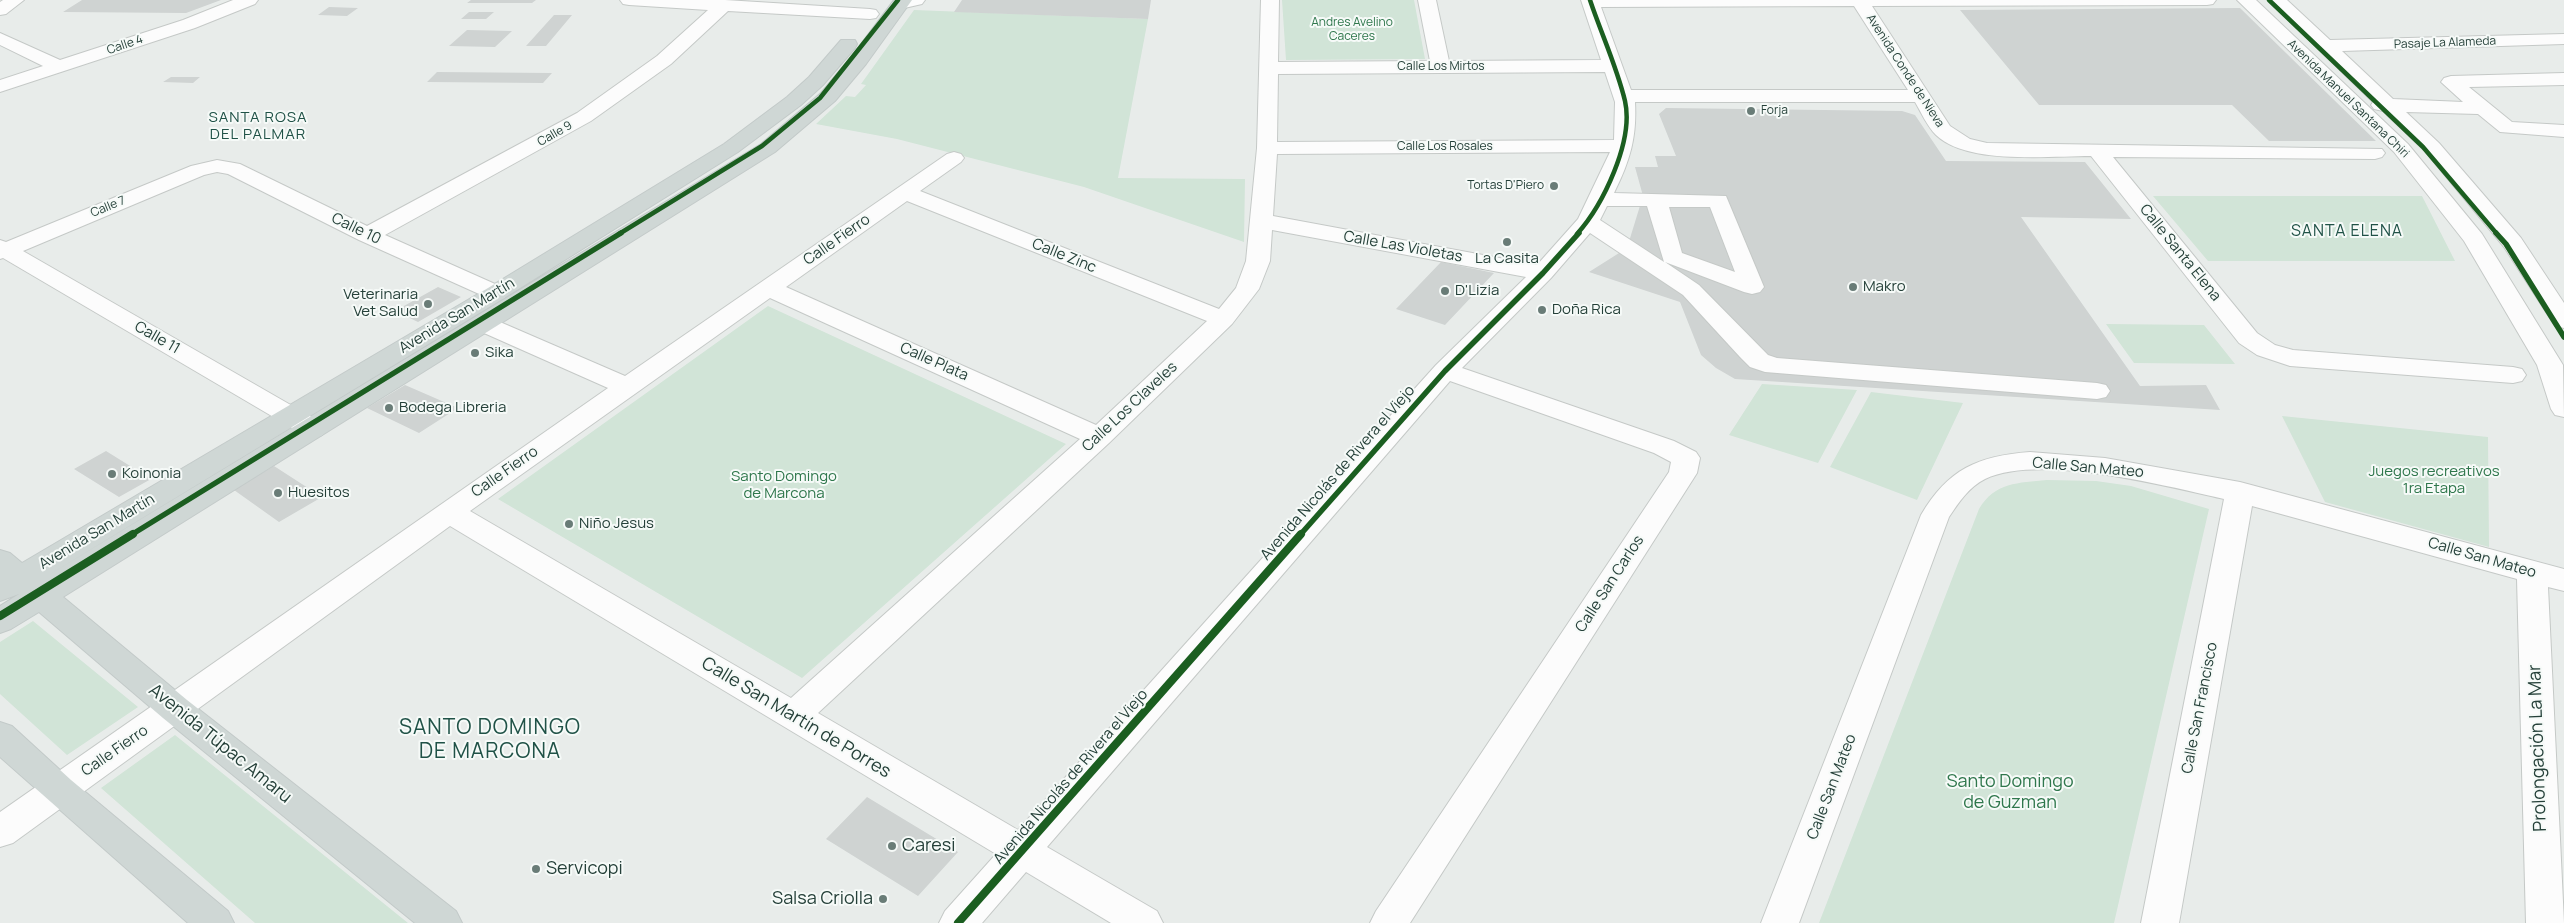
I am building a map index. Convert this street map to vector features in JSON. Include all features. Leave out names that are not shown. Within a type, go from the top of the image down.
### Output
[{"type":"main road","name":"Avenida San Martín","points":[[0,621],[16,581],[496,293],[760,129],[816,81],[894,3]]},
{"type":"main road","name":"Avenida San Martín","points":[[16,581],[313,429],[768,148],[828,97],[859,60],[894,3]]},
{"type":"main road","name":"Avenida Túpac Amaru","points":[[16,581],[443,923]]},
{"type":"main road","points":[[0,736],[59,790],[215,923]]},
{"type":"street","points":[[0,10],[16,0]]},
{"type":"street","name":"Calle 4","points":[[0,86],[189,24],[249,0]]},
{"type":"street","points":[[629,0],[724,5],[894,3]]},
{"type":"street","name":"Calle Los Claveles","points":[[794,716],[1099,437],[1223,319],[1246,289],[1255,268],[1262,221],[1267,148],[1270,0]]},
{"type":"street","points":[[1427,0],[1441,67]]},
{"type":"street","points":[[1590,1],[2207,0]]},
{"type":"street","name":"Avenida Manuel Santana Chiri","points":[[2246,0],[2401,148],[2474,239],[2550,365],[2564,409]]},
{"type":"street","name":"Avenida Manuel Santana Chiri","points":[[2278,0],[2432,147],[2513,243],[2564,321]]},
{"type":"street","name":"Avenida Nicolás de Rivera el Viejo","points":[[958,923],[1445,371],[1543,273],[1594,211],[1623,146],[1626,126],[1623,96],[1590,1]]},
{"type":"street","name":"Avenida Conde de Nieva","points":[[1860,1],[1944,130],[1955,140],[1975,148],[2098,152]]},
{"type":"street","name":"Calle 9","points":[[367,235],[584,117],[635,84],[724,5]]},
{"type":"street","points":[[0,38],[60,67]]},
{"type":"street","name":"Pasaje La Alameda","points":[[2327,46],[2564,40]]},
{"type":"street","name":"Calle Los Mirtos","points":[[1269,68],[1613,66]]},
{"type":"street","points":[[2564,79],[2451,82],[2479,108],[2507,128],[2564,131]]},
{"type":"street","points":[[1623,96],[1921,96]]},
{"type":"street","points":[[2357,106],[2390,105],[2479,108]]},
{"type":"street","name":"Calle Los Rosales","points":[[1267,148],[1623,146]]},
{"type":"street","points":[[2098,152],[2375,153]]},
{"type":"street","name":"Calle Santa Elena","points":[[2098,152],[2248,338],[2266,350],[2290,358],[2513,375]]},
{"type":"street","name":"Calle Fierro","points":[[0,832],[627,386],[954,158]]},
{"type":"street","name":"Calle 10","points":[[217,166],[233,168],[367,235],[496,293]]},
{"type":"street","name":"Calle 7","points":[[1,250],[189,174],[217,166]]},
{"type":"street","name":"Calle Zinc","points":[[905,193],[1223,319]]},
{"type":"street","points":[[1594,211],[1656,201],[1718,202],[1752,287],[1672,257],[1656,201]]},
{"type":"street","points":[[1594,211],[1691,290],[1749,352],[1760,361],[1774,366],[2097,391]]},
{"type":"street","name":"Calle Las Violetas","points":[[1262,221],[1543,273]]},
{"type":"street","name":"Calle 11","points":[[1,250],[313,429]]},
{"type":"street","name":"Calle Plata","points":[[768,288],[1099,437]]},
{"type":"street","points":[[484,324],[627,386]]},
{"type":"street","name":"Calle San Carlos","points":[[1389,923],[1683,473],[1686,458],[1664,447],[1445,371]]},
{"type":"street","name":"Calle San Mateo","points":[[1780,923],[1935,515],[1962,480],[1978,471],[2005,464],[2031,461],[2062,462],[2164,476],[2240,492],[2532,573],[2564,580]]},
{"type":"street","name":"Calle San Francisco","points":[[2160,923],[2240,492]]},
{"type":"street","name":"Calle San Martín de Porres","points":[[449,512],[1144,923]]},
{"type":"street","name":"Prolongación La Mar","points":[[2532,573],[2544,923]]},
{"type":"green space","name":"Andres Avelino Caceres","points":[[1282,0],[1414,0],[1425,59],[1286,60]]},
{"type":"green space","points":[[914,10],[1148,19],[1118,178],[1245,179],[1244,242],[1084,187],[897,139],[816,124],[846,96],[855,97],[866,85],[861,84]]},
{"type":"green space","points":[[2153,196],[2422,196],[2455,261],[2208,261]]},
{"type":"green space","name":"Santo Domingo de Marcona","points":[[768,306],[1066,444],[802,678],[498,499]]},
{"type":"green space","points":[[2106,324],[2204,325],[2235,364],[2134,363]]},
{"type":"green space","points":[[1762,384],[1857,390],[1818,463],[1729,435]]},
{"type":"green space","points":[[1871,392],[1963,403],[1917,500],[1830,467]]},
{"type":"green space","name":"Juegos recreativos 1ra Etapa","points":[[2282,416],[2488,437],[2489,547],[2325,502]]},
{"type":"green space","name":"Santo Domingo de Guzman","points":[[2047,480],[2096,481],[2131,486],[2209,509],[2114,923],[1819,923],[1979,509],[1992,493],[2000,489],[2017,483]]},
{"type":"green space","points":[[33,621],[138,707],[67,755],[0,694],[0,642]]},
{"type":"green space","points":[[175,735],[408,923],[255,923],[101,788]]},
{"type":"building","points":[[82,0],[221,0],[186,13],[63,12]]},
{"type":"building","points":[[471,0],[536,0],[532,3],[467,3]]},
{"type":"building","points":[[962,0],[1151,0],[1148,19],[954,12]]},
{"type":"building","points":[[329,7],[358,8],[347,16],[318,15]]},
{"type":"building","points":[[2240,8],[2376,141],[2269,141],[2232,105],[2039,105],[1960,10]]},
{"type":"building","points":[[469,12],[494,12],[486,19],[461,19]]},
{"type":"building","points":[[554,15],[572,15],[546,46],[526,46]]},
{"type":"building","points":[[467,30],[512,31],[495,47],[449,46]]},
{"type":"building","points":[[437,72],[552,73],[543,83],[427,82]]},
{"type":"building","points":[[171,77],[200,77],[193,83],[163,82]]},
{"type":"building","name":"Makro","points":[[1666,108],[1902,111],[1915,115],[1946,161],[2085,162],[2131,219],[2021,217],[2140,386],[2206,385],[2220,410],[1735,379],[1716,368],[1701,355],[1680,302],[1589,272],[1627,248],[1643,196],[1635,167],[1658,167],[1655,156],[1676,156],[1659,114]]},
{"type":"building","name":"D'Lizia","points":[[1441,262],[1494,273],[1445,325],[1396,309]]},
{"type":"building","name":"Veterinaria Vet Salud","points":[[438,287],[461,297],[418,322],[395,311]]},
{"type":"building","points":[[405,385],[458,408],[419,433],[367,408]]},
{"type":"building","name":"Koinonia","points":[[106,451],[151,479],[119,497],[74,469]]},
{"type":"building","name":"Huesitos","points":[[274,466],[322,497],[279,522],[234,490]]},
{"type":"building","name":"Caresi","points":[[867,797],[958,852],[918,896],[826,839]]},
{"type":"cycle path","points":[[0,616],[762,146],[820,98],[898,0]]},
{"type":"cycle path","points":[[958,923],[1445,371],[1543,273],[1588,222],[1608,183],[1623,146],[1626,126],[1625,102],[1590,0]]},
{"type":"cycle path","points":[[2269,0],[2423,147],[2506,244],[2564,337]]},
{"type":"place","name":"Forja","points":[[1751,111]]},
{"type":"place","name":"Tortas D'Piero","points":[[1554,186]]},
{"type":"place","name":"La Casita","points":[[1507,242]]},
{"type":"place","name":"Makro","points":[[1853,287]]},
{"type":"place","name":"D'Lizia","points":[[1445,291]]},
{"type":"place","name":"Veterinaria Vet Salud","points":[[428,304]]},
{"type":"place","name":"Doña Rica","points":[[1542,310]]},
{"type":"place","name":"Sika","points":[[475,353]]},
{"type":"place","name":"Bodega Libreria","points":[[389,408]]},
{"type":"place","name":"Koinonia","points":[[112,474]]},
{"type":"place","name":"Huesitos","points":[[278,493]]},
{"type":"place","name":"Niño Jesus","points":[[569,524]]},
{"type":"place","name":"Caresi","points":[[892,846]]},
{"type":"place","name":"Servicopi","points":[[536,869]]},
{"type":"place","name":"Salsa Criolla","points":[[883,899]]},
{"type":"district","name":"SANTA ROSA DEL PALMAR","points":[[258,126]]},
{"type":"district","name":"SANTA ELENA","points":[[2347,232]]},
{"type":"district","name":"SANTO DOMINGO DE MARCONA","points":[[490,740]]}]
